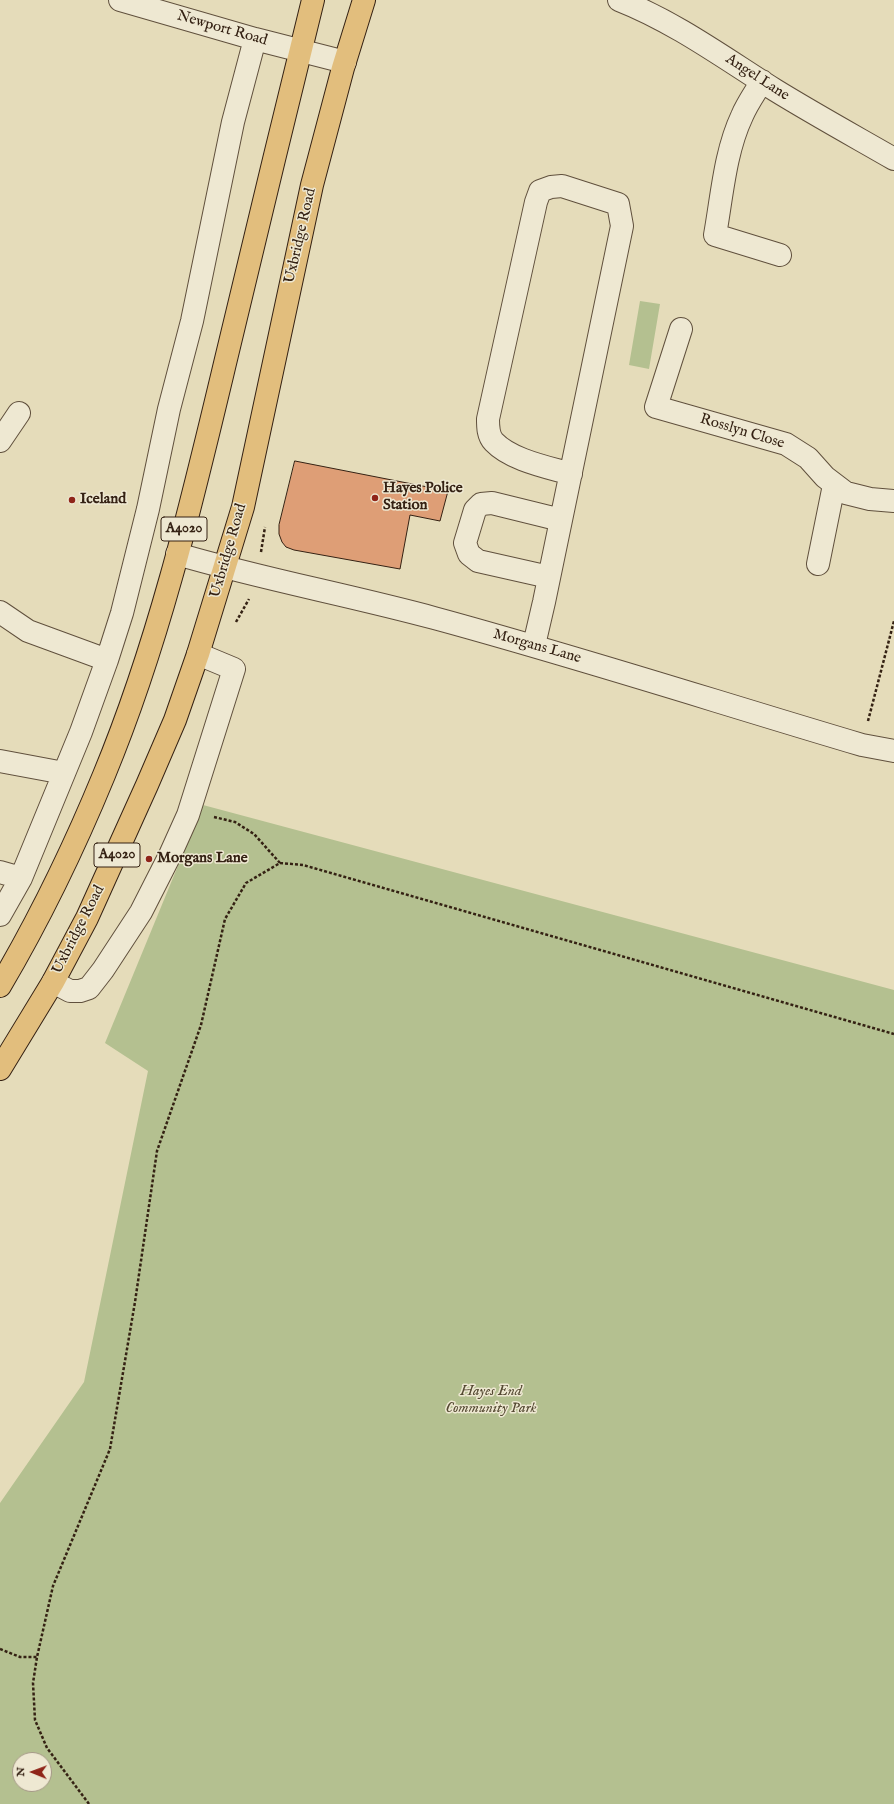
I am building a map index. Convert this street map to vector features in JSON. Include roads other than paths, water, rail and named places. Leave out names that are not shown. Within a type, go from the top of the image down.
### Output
[{"type":"main road","name":"A4020","points":[[0,986],[46,902],[105,774],[144,664],[178,554],[313,0]]},
{"type":"main road","name":"Uxbridge Road","points":[[0,1069],[53,982],[87,918],[122,844],[175,720],[198,654],[243,506],[312,185],[345,62],[364,0]]},
{"type":"street","name":"Newport Road","points":[[120,0],[255,39],[345,62]]},
{"type":"street","name":"Angel Lane","points":[[619,0],[664,21],[694,38],[824,120],[894,159]]},
{"type":"street","points":[[0,916],[21,878],[64,773],[108,660],[122,613],[145,522],[169,408],[200,284],[234,122],[255,39]]},
{"type":"street","points":[[762,82],[742,115],[736,131],[726,166],[715,235],[780,255]]},
{"type":"street","points":[[534,645],[571,474],[622,226],[618,204],[562,186],[551,187],[540,191],[536,202],[488,419],[489,432],[494,442],[512,455],[571,474]]},
{"type":"street","name":"Rosslyn Close","points":[[681,329],[656,407],[786,444],[808,458],[834,486],[857,497],[894,501]]},
{"type":"street","points":[[0,441],[19,413]]},
{"type":"street","points":[[818,564],[834,486]]},
{"type":"street","points":[[549,578],[478,561],[469,554],[465,544],[474,510],[481,504],[492,503],[561,520]]},
{"type":"street","name":"Morgans Lane","points":[[178,554],[224,568],[357,598],[534,645],[862,745],[894,751]]},
{"type":"street","points":[[0,612],[28,630],[108,660]]},
{"type":"street","points":[[53,982],[70,991],[80,991],[89,988],[104,970],[141,912],[170,856],[188,815],[234,669],[198,654]]},
{"type":"street","points":[[0,761],[64,773]]},
{"type":"street","points":[[0,872],[21,878]]},
{"type":"place","name":"Hayes Police Station","points":[[375,498]]},
{"type":"place","name":"Iceland","points":[[72,500]]},
{"type":"place","name":"Morgans Lane","points":[[149,859]]},
{"type":"park label","name":"Hayes End Community Park","points":[[491,1400]]}]
